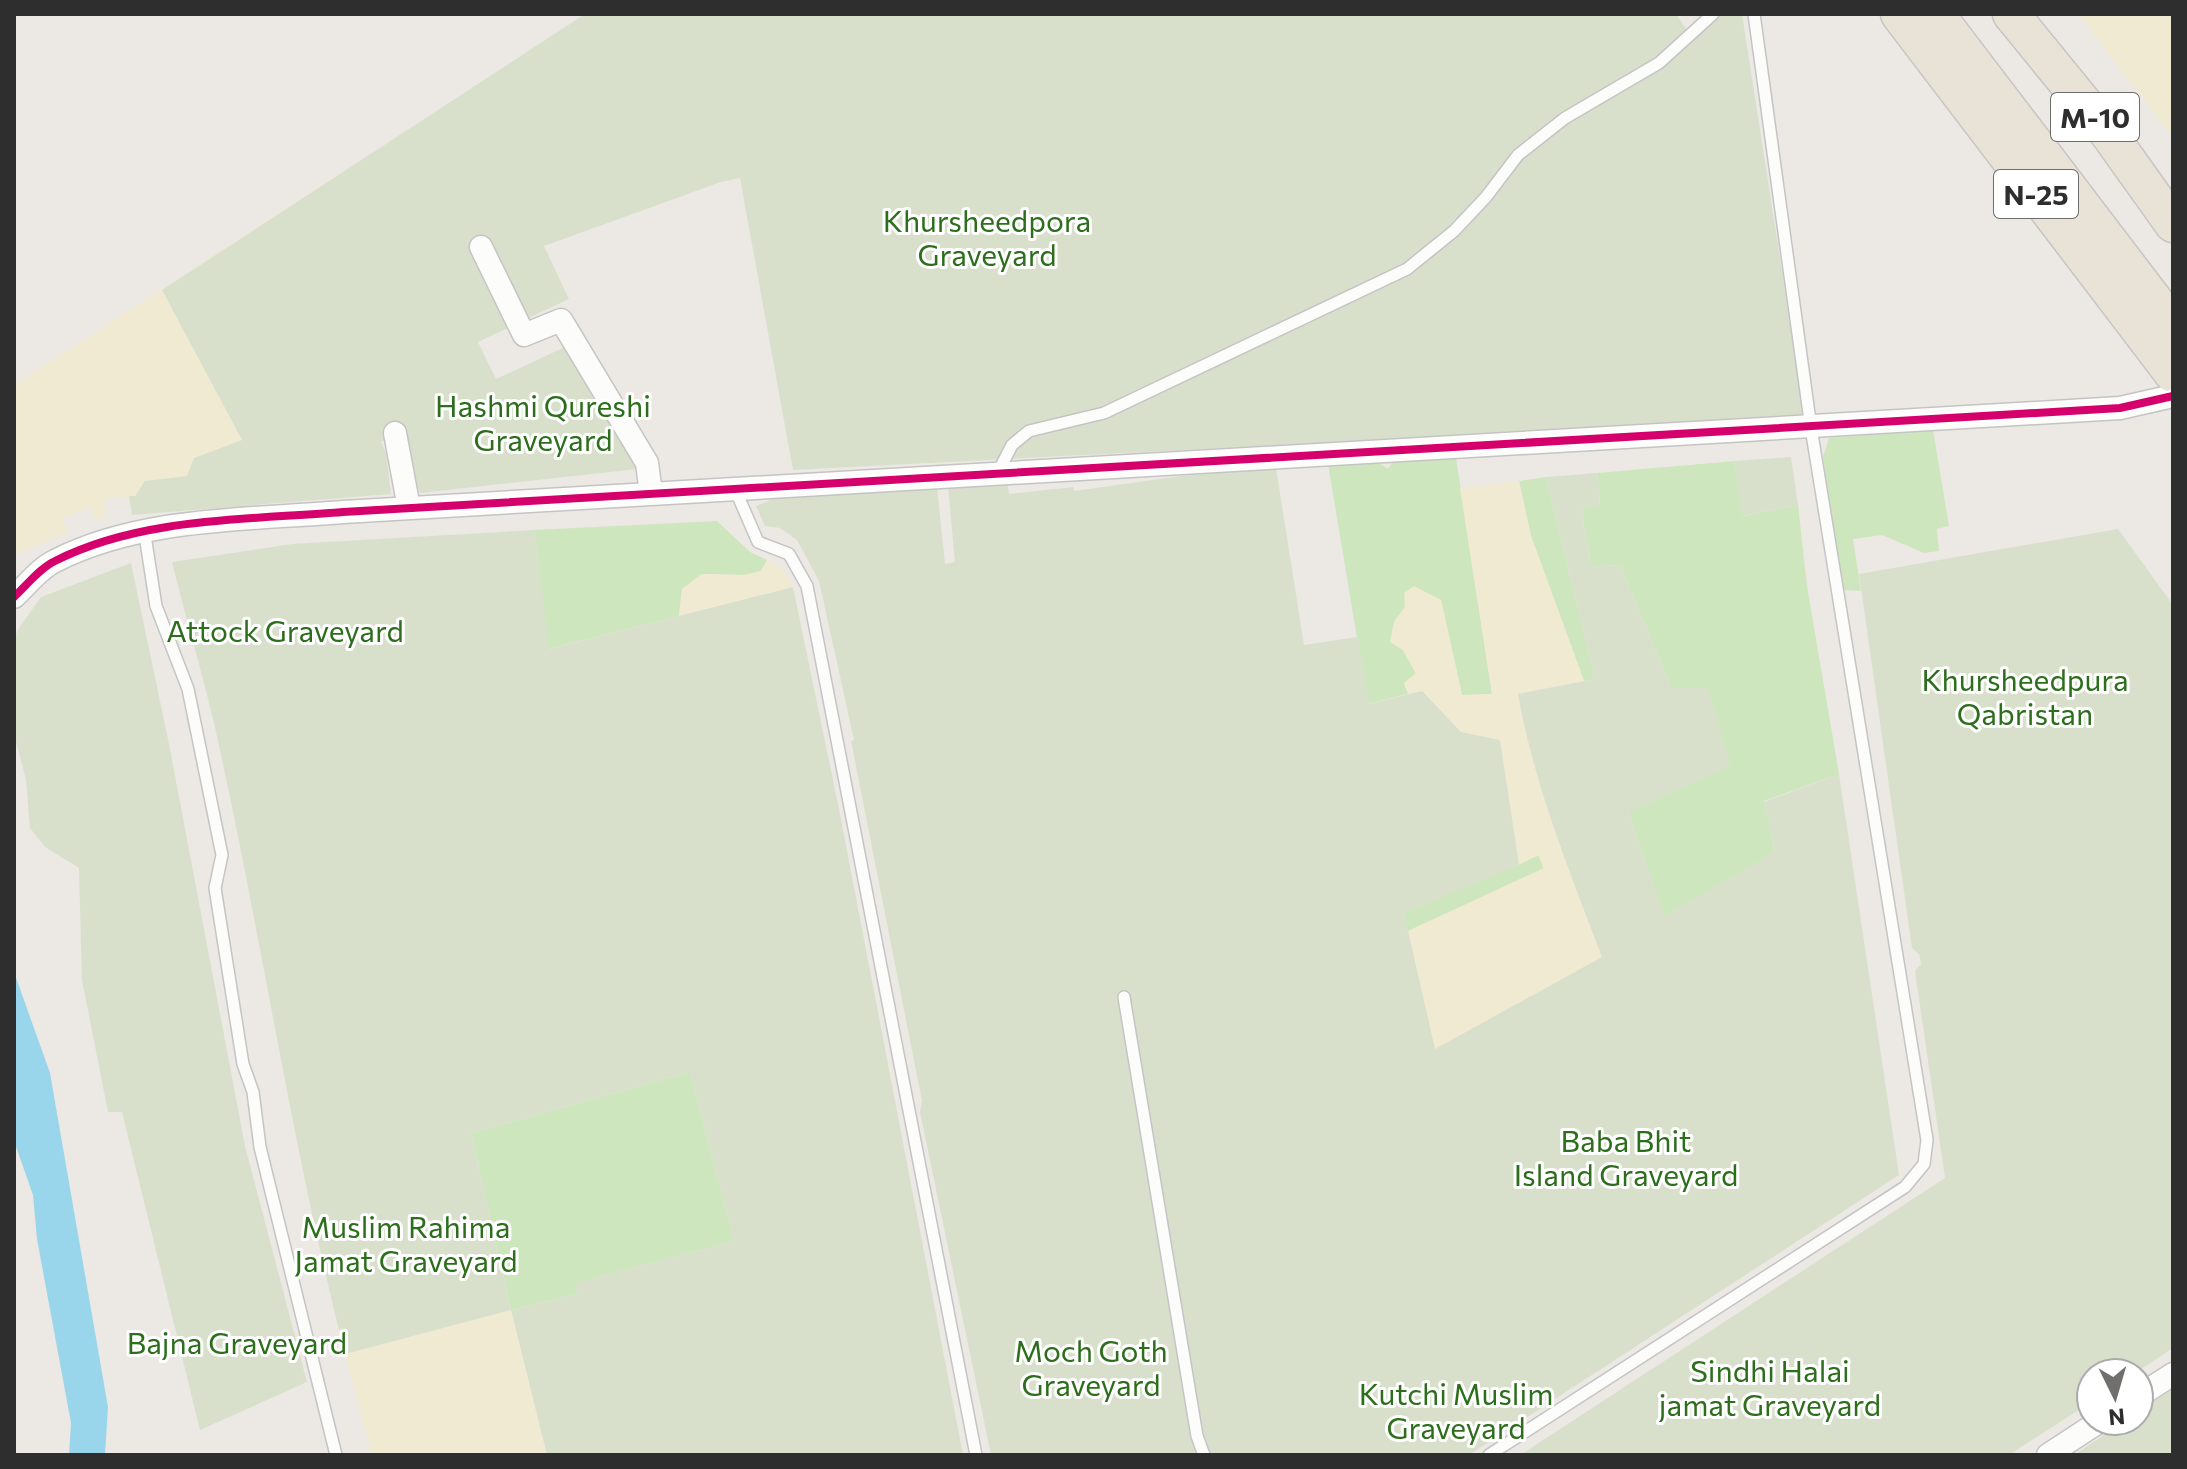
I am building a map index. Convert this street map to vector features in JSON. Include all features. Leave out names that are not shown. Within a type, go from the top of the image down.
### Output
[{"type":"highway","name":"N-25","points":[[1899,14],[2173,374]]},
{"type":"highway","points":[[1936,14],[2173,325]]},
{"type":"highway","name":"M-10","points":[[2011,14],[2108,133],[2173,224]]},
{"type":"street","points":[[481,247],[524,335],[561,320],[647,463],[651,494]]},
{"type":"street","points":[[14,597],[52,562],[106,539],[144,529],[409,508],[2120,408],[2173,396]]},
{"type":"street","points":[[395,433],[409,508]]},
{"type":"street","points":[[2155,1386],[2173,1374]]},
{"type":"street","points":[[2048,1455],[2076,1437]]},
{"type":"lane","points":[[997,474],[1012,445],[1029,431],[1104,413],[1407,269],[1454,231],[1486,197],[1518,155],[1565,118],[1659,63],[1713,14]]},
{"type":"lane","points":[[1489,1455],[1905,1187],[1924,1164],[1927,1140],[1811,428],[1754,14]]},
{"type":"lane","points":[[735,489],[758,542],[789,554],[807,586],[976,1455]]},
{"type":"lane","points":[[144,529],[156,606],[188,689],[222,855],[215,888],[243,1064],[253,1092],[260,1147],[336,1455]]},
{"type":"lane","points":[[1124,997],[1195,1420],[1204,1455]]},
{"type":"green space","name":"Khursheedpora Graveyard","points":[[585,14],[1676,14],[1687,30],[1712,14],[1742,14],[1805,418],[793,470],[740,178],[721,182],[544,246],[569,299],[478,342],[496,379],[567,346],[637,469],[420,493],[400,430],[381,442],[386,453],[391,494],[132,515],[129,496],[135,496],[145,481],[187,476],[194,458],[242,440],[162,290]]},
{"type":"green space","points":[[1933,430],[1949,526],[1937,529],[1939,551],[1924,553],[1882,535],[1853,539],[1861,591],[1843,590],[1823,457],[1829,438]]},
{"type":"green space","points":[[1791,457],[1798,505],[1742,516],[1735,461]]},
{"type":"green space","points":[[1456,458],[1492,694],[1462,695],[1441,600],[1405,607],[1394,622],[1403,650],[1416,674],[1404,683],[1408,694],[1368,704],[1328,464],[1377,461],[1388,469],[1394,459]]},
{"type":"green space","points":[[1735,461],[1743,516],[1798,505],[1807,586],[1839,774],[1764,801],[1775,852],[1665,917],[1628,812],[1730,765],[1671,687],[1620,565],[1591,567],[1581,509],[1600,504],[1597,473]]},
{"type":"green space","points":[[1276,468],[1304,645],[1357,637],[1369,704],[1422,691],[1461,732],[1500,740],[1519,865],[1404,913],[1435,1049],[1602,957],[1543,794],[1518,694],[1595,679],[1546,477],[1597,473],[1600,505],[1581,509],[1591,567],[1620,565],[1671,687],[1708,687],[1730,766],[1628,812],[1665,916],[1775,852],[1764,802],[1839,774],[1899,1175],[1469,1455],[1210,1455],[1203,1431],[1130,996],[1119,997],[1199,1455],[991,1455],[920,1112],[922,1101],[851,741],[854,740],[819,581],[797,540],[780,528],[765,526],[756,506],[781,496],[937,487],[945,564],[955,562],[948,487],[1007,480],[1009,494],[1073,487],[1074,491],[1181,476]]},
{"type":"green space","points":[[1546,477],[1595,679],[1584,681],[1531,536],[1519,481]]},
{"type":"green space","points":[[717,521],[750,552],[767,560],[761,571],[744,575],[702,574],[682,589],[679,616],[548,649],[534,530]]},
{"type":"green space","points":[[2118,529],[2173,605],[2173,1348],[2155,1360],[2155,1357],[2075,1357],[2075,1412],[2009,1455],[1520,1455],[1945,1178],[1915,971],[1921,964],[1919,954],[1912,948],[1859,574]]},
{"type":"green space","points":[[534,530],[549,649],[793,587],[839,809],[963,1455],[547,1455],[511,1310],[345,1354],[309,1199],[216,732],[172,562],[292,544]],"holes":[[[690,1072],[734,1241],[575,1283],[577,1294],[511,1310],[471,1133]]]},
{"type":"green space","name":"Bajna Graveyard","points":[[131,563],[169,744],[245,1146],[307,1382],[200,1430],[122,1112],[108,1112],[82,980],[79,868],[45,847],[30,828],[26,780],[14,734],[14,643],[17,631],[41,597]]},
{"type":"green space","points":[[1539,855],[1544,869],[1408,931],[1404,913]]},
{"type":"green space","points":[[690,1072],[734,1241],[576,1283],[577,1294],[511,1310],[471,1133]]},
{"type":"green space","points":[[2173,1389],[2173,1455],[2074,1455],[2101,1437],[2155,1437],[2155,1401]]},
{"type":"sand","points":[[2078,14],[2173,14],[2173,138]]},
{"type":"sand","points":[[336,176],[400,430],[380,442],[391,494],[269,504],[187,476],[145,481],[135,497],[105,498],[106,517],[95,520],[90,507],[63,518],[68,532],[14,555],[14,385]]},
{"type":"sand","points":[[1519,481],[1531,536],[1584,681],[1518,694],[1543,795],[1602,957],[1435,1050],[1408,931],[1544,868],[1538,855],[1519,865],[1500,740],[1461,732],[1422,691],[1408,694],[1404,683],[1416,673],[1403,650],[1390,642],[1394,622],[1405,607],[1404,593],[1414,586],[1441,600],[1462,695],[1492,694],[1460,488]]},
{"type":"sand","points":[[767,560],[783,570],[793,587],[679,616],[682,589],[702,574],[744,575],[761,571]]},
{"type":"sand","points":[[511,1310],[547,1455],[372,1455],[345,1354]]},
{"type":"water","points":[[14,972],[50,1073],[108,1407],[105,1455],[69,1455],[71,1423],[37,1239],[33,1195],[14,1141]]},
{"type":"cycle path","points":[[14,597],[49,564],[88,547],[159,528],[233,519],[2120,408],[2173,396]]},
{"type":"park label","name":"Hashmi Qureshi Graveyard","points":[[543,421]]},
{"type":"park label","name":"Attock Graveyard","points":[[285,629]]},
{"type":"park label","name":"Khursheedpura Qabristan","points":[[2025,695]]},
{"type":"park label","name":"Baba Bhit Island Graveyard","points":[[1626,1156]]},
{"type":"park label","name":"Muslim Rahima Jamat Graveyard","points":[[406,1242]]},
{"type":"park label","name":"Moch Goth Graveyard","points":[[1091,1366]]},
{"type":"park label","name":"Sindhi Halai jamat Graveyard","points":[[1770,1386]]},
{"type":"park label","name":"Kutchi Muslim Graveyard","points":[[1456,1409]]}]
